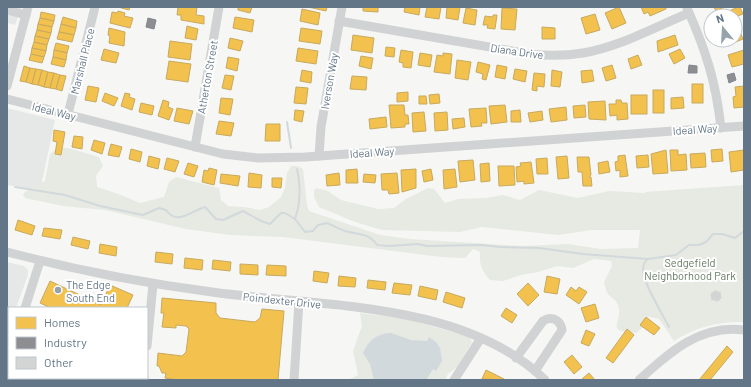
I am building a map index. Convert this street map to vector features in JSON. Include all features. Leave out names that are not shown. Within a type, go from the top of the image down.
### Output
[{"type":"street","name":"Marshall Place","points":[[68,114],[95,7]]},
{"type":"street","name":"Atherton Street","points":[[195,147],[219,7]]},
{"type":"street","name":"Iverson Way","points":[[319,156],[321,127],[342,7]]},
{"type":"street","points":[[7,10],[27,11],[7,86]]},
{"type":"street","name":"Diana Drive","points":[[339,21],[530,54],[555,56],[582,54],[609,46],[688,10]]},
{"type":"street","points":[[688,10],[707,55],[712,72],[721,128]]},
{"type":"street","name":"Ideal Way","points":[[7,99],[223,154],[258,158],[319,156],[744,126]]},
{"type":"street","name":"Poindexter Drive","points":[[7,252],[40,261],[153,284],[299,302],[369,308],[413,316],[456,328],[481,338],[516,358],[545,380]]},
{"type":"street","points":[[25,307],[40,261]]},
{"type":"street","points":[[148,336],[153,284]]},
{"type":"street","points":[[294,380],[299,302]]},
{"type":"street","points":[[516,358],[543,321],[547,319],[555,319],[560,324],[562,330],[535,371]]},
{"type":"street","points":[[639,380],[671,352],[689,340],[709,333],[724,330],[744,330]]},
{"type":"street","points":[[454,380],[481,338]]},
{"type":"shaded area","points":[[7,7],[22,7],[15,25],[7,23]]},
{"type":"shaded area","points":[[7,108],[55,120],[40,191],[7,185]]},
{"type":"shaded area","points":[[7,262],[24,266],[28,270],[28,275],[16,307],[8,307],[7,327]]},
{"type":"shaded area","points":[[391,333],[411,340],[427,341],[429,337],[436,342],[440,348],[442,361],[436,371],[433,369],[426,380],[374,380],[370,364],[363,353],[370,341],[374,338],[381,334]]},
{"type":"green space","name":"Sedgefield Neighborhood Park","points":[[58,148],[68,148],[99,157],[103,166],[96,176],[97,187],[140,203],[164,197],[169,182],[176,177],[219,188],[221,200],[228,206],[260,210],[269,207],[281,197],[285,188],[287,173],[291,166],[298,166],[303,169],[309,211],[380,235],[410,239],[522,246],[568,244],[601,249],[638,248],[640,230],[592,230],[558,235],[482,227],[460,232],[382,230],[355,222],[319,207],[314,197],[314,191],[316,188],[328,191],[341,200],[378,209],[394,208],[406,199],[428,188],[434,189],[445,203],[458,199],[486,198],[503,195],[520,200],[539,190],[578,198],[609,191],[645,193],[744,185],[744,322],[708,326],[690,332],[674,341],[659,319],[645,316],[642,328],[636,333],[620,330],[617,328],[619,309],[617,303],[608,294],[604,282],[612,266],[611,261],[594,259],[573,268],[557,266],[503,281],[490,280],[482,267],[480,252],[473,249],[465,258],[441,257],[283,237],[230,235],[186,229],[105,210],[63,206],[25,198],[23,195],[25,192],[45,181],[50,154]]},
{"type":"green space","points":[[360,313],[408,319],[462,335],[470,338],[472,342],[457,367],[448,374],[445,380],[348,380],[358,375],[353,351],[362,326]]},
{"type":"building: Homes","points":[[118,7],[130,7],[129,10]]},
{"type":"building: Homes","points":[[178,7],[197,7],[196,15],[204,16],[204,24],[181,20],[181,15],[177,15]]},
{"type":"building: Homes","points":[[238,7],[252,7],[250,13],[238,10]]},
{"type":"building: Homes","points":[[308,7],[327,7],[326,11]]},
{"type":"building: Homes","points":[[363,7],[378,7],[378,12],[363,11]]},
{"type":"building: Homes","points":[[405,7],[420,7],[419,15],[404,12]]},
{"type":"building: Homes","points":[[427,7],[441,7],[439,19],[425,17]]},
{"type":"building: Homes","points":[[447,7],[460,7],[458,20],[446,18]]},
{"type":"building: Homes","points":[[619,7],[626,23],[612,29],[605,13]]},
{"type":"building: Homes","points":[[641,7],[666,7],[666,9],[650,16],[648,12],[644,14]]},
{"type":"building: Homes","points":[[466,8],[477,10],[475,25],[463,23]]},
{"type":"building: Homes","points":[[502,8],[517,9],[515,30],[501,29]]},
{"type":"building: Homes","points":[[302,9],[320,13],[318,25],[300,21]]},
{"type":"building: Homes","points":[[118,11],[125,13],[124,16],[133,18],[130,28],[110,23],[112,12],[117,13]]},
{"type":"building: Homes","points":[[41,12],[55,15],[54,21],[40,18]]},
{"type":"building: Homes","points":[[595,14],[600,30],[586,34],[581,18]]},
{"type":"building: Homes","points":[[493,15],[497,15],[495,29],[487,28],[488,25],[483,25],[485,16],[493,17]]},
{"type":"building: Homes","points":[[63,17],[77,21],[76,28],[61,24]]},
{"type":"building: Homes","points":[[235,17],[254,20],[252,32],[233,28]]},
{"type":"building: Homes","points":[[40,18],[54,21],[52,27],[38,24]]},
{"type":"building: Homes","points":[[38,24],[52,27],[51,33],[37,30]]},
{"type":"building: Homes","points":[[61,24],[76,28],[74,35],[59,32]]},
{"type":"building: Homes","points":[[187,26],[198,29],[196,40],[185,38]]},
{"type":"building: Homes","points":[[542,27],[555,28],[555,39],[542,39]]},
{"type":"building: Homes","points":[[109,28],[125,32],[124,46],[109,43]]},
{"type":"building: Homes","points":[[301,28],[322,31],[320,44],[299,41]]},
{"type":"building: Homes","points":[[37,30],[51,33],[49,39],[35,36]]},
{"type":"building: Homes","points":[[59,32],[74,35],[72,42],[57,39]]},
{"type":"building: Homes","points":[[353,35],[374,38],[372,53],[351,50]]},
{"type":"building: Homes","points":[[675,35],[678,45],[658,52],[657,41]]},
{"type":"building: Homes","points":[[35,36],[49,39],[47,45],[34,42]]},
{"type":"building: Homes","points":[[230,38],[243,41],[240,51],[228,48]]},
{"type":"building: Homes","points":[[170,41],[192,44],[190,60],[168,57]]},
{"type":"building: Homes","points":[[34,42],[47,45],[46,51],[32,48]]},
{"type":"building: Homes","points":[[56,43],[69,46],[67,53],[54,50]]},
{"type":"building: Homes","points":[[386,47],[395,48],[394,57],[385,56]]},
{"type":"building: Homes","points":[[32,48],[46,51],[44,57],[31,54]]},
{"type":"building: Homes","points":[[298,48],[318,51],[316,64],[296,61]]},
{"type":"building: Homes","points":[[104,49],[119,53],[116,63],[101,60]]},
{"type":"building: Homes","points":[[680,49],[685,58],[674,64],[669,54]]},
{"type":"building: Homes","points":[[54,50],[67,53],[66,60],[53,57]]},
{"type":"building: Homes","points":[[401,50],[413,52],[411,68],[403,67],[403,63],[399,62]]},
{"type":"building: Homes","points":[[744,50],[744,64],[732,67],[728,55]]},
{"type":"building: Homes","points":[[420,53],[432,55],[430,67],[418,65]]},
{"type":"building: Homes","points":[[443,53],[452,54],[450,74],[434,72],[437,55],[443,56]]},
{"type":"building: Homes","points":[[31,54],[44,57],[42,63],[29,60]]},
{"type":"building: Homes","points":[[638,55],[642,65],[631,69],[628,59]]},
{"type":"building: Homes","points":[[361,56],[373,58],[371,69],[359,66]]},
{"type":"building: Homes","points":[[53,57],[66,60],[64,67],[51,64]]},
{"type":"building: Homes","points":[[228,57],[239,59],[237,71],[226,68]]},
{"type":"building: Homes","points":[[457,60],[471,62],[468,80],[455,78]]},
{"type":"building: Homes","points":[[169,61],[191,64],[188,82],[166,79]]},
{"type":"building: Homes","points":[[478,62],[490,65],[486,80],[482,79],[483,74],[476,72]]},
{"type":"building: Homes","points":[[497,65],[507,67],[505,79],[495,77]]},
{"type":"building: Homes","points":[[612,65],[616,78],[606,81],[602,68]]},
{"type":"building: Homes","points":[[24,66],[30,68],[26,82],[20,81]]},
{"type":"building: Homes","points":[[30,68],[36,69],[32,84],[26,82]]},
{"type":"building: Homes","points":[[36,69],[42,70],[38,85],[32,84]]},
{"type":"building: Homes","points":[[515,69],[527,71],[525,82],[513,79]]},
{"type":"building: Homes","points":[[42,70],[48,72],[44,87],[38,85]]},
{"type":"building: Homes","points":[[302,70],[312,72],[311,83],[300,81]]},
{"type":"building: Homes","points":[[552,70],[562,72],[560,87],[551,86]]},
{"type":"building: Homes","points":[[592,70],[594,81],[582,83],[581,71]]},
{"type":"building: Homes","points":[[48,72],[54,73],[50,88],[44,87]]},
{"type":"building: Homes","points":[[54,73],[60,75],[56,89],[50,88]]},
{"type":"building: Homes","points":[[534,73],[545,74],[544,87],[537,86],[537,91],[532,90]]},
{"type":"building: Homes","points":[[60,75],[66,76],[62,91],[56,89]]},
{"type":"building: Homes","points":[[225,75],[234,76],[231,90],[222,88]]},
{"type":"building: Homes","points":[[352,76],[367,77],[366,90],[350,89]]},
{"type":"building: Homes","points":[[692,84],[703,84],[703,103],[692,103]]},
{"type":"building: Homes","points":[[88,86],[99,88],[96,102],[85,100]]},
{"type":"building: Homes","points":[[744,86],[744,107],[734,108],[733,97],[736,96],[735,87]]},
{"type":"building: Homes","points":[[296,87],[308,88],[306,104],[294,103]]},
{"type":"building: Homes","points":[[653,90],[664,90],[664,113],[653,113]]},
{"type":"building: Homes","points":[[408,92],[408,101],[397,102],[397,93]]},
{"type":"building: Homes","points":[[105,93],[118,98],[114,106],[102,101]]},
{"type":"building: Homes","points":[[125,93],[130,94],[129,97],[135,99],[132,110],[121,106]]},
{"type":"building: Homes","points":[[439,94],[440,103],[430,104],[429,95]]},
{"type":"building: Homes","points":[[631,95],[647,95],[647,114],[631,114]]},
{"type":"building: Homes","points":[[419,96],[426,96],[427,104],[419,104]]},
{"type":"building: Homes","points":[[683,97],[684,108],[671,109],[671,98]]},
{"type":"building: Homes","points":[[221,98],[233,99],[230,115],[219,113]]},
{"type":"building: Homes","points":[[163,100],[169,102],[168,107],[173,109],[169,120],[158,116]]},
{"type":"building: Homes","points":[[616,100],[621,100],[622,103],[627,103],[628,119],[617,120],[617,115],[610,116],[609,104],[616,104]]},
{"type":"building: Homes","points":[[605,101],[606,120],[589,119],[588,102]]},
{"type":"building: Homes","points":[[141,103],[154,106],[152,115],[139,112]]},
{"type":"building: Homes","points":[[389,105],[404,105],[405,115],[408,115],[409,124],[405,124],[405,127],[391,128]]},
{"type":"building: Homes","points":[[505,105],[507,122],[491,124],[489,106]]},
{"type":"building: Homes","points":[[585,105],[586,117],[574,118],[573,106]]},
{"type":"building: Homes","points":[[566,107],[567,120],[551,122],[549,109]]},
{"type":"building: Homes","points":[[177,108],[193,111],[189,124],[174,121]]},
{"type":"building: Homes","points":[[486,108],[487,123],[481,123],[482,126],[471,127],[469,109]]},
{"type":"building: Homes","points":[[295,110],[304,111],[302,122],[294,120]]},
{"type":"building: Homes","points":[[520,110],[521,122],[511,122],[511,111]]},
{"type":"building: Homes","points":[[542,111],[543,120],[530,122],[528,113]]},
{"type":"building: Homes","points":[[424,112],[426,131],[413,132],[412,113]]},
{"type":"building: Homes","points":[[447,112],[448,130],[435,131],[434,113]]},
{"type":"building: Homes","points":[[386,117],[387,127],[370,129],[369,119]]},
{"type":"building: Homes","points":[[464,118],[465,127],[453,129],[452,119]]},
{"type":"building: Homes","points":[[219,121],[234,123],[231,136],[216,134]]},
{"type":"building: Homes","points":[[266,124],[280,124],[280,141],[265,141]]},
{"type":"building: Homes","points":[[54,130],[65,132],[61,155],[55,154],[57,142],[53,141]]},
{"type":"building: Homes","points":[[74,136],[83,137],[82,149],[72,147]]},
{"type":"building: Homes","points":[[94,140],[105,143],[102,154],[91,150]]},
{"type":"building: Homes","points":[[111,144],[122,147],[119,157],[108,155]]},
{"type":"building: Homes","points":[[131,149],[142,152],[140,162],[129,159]]},
{"type":"building: Homes","points":[[722,149],[723,161],[712,162],[711,150]]},
{"type":"building: Homes","points":[[666,150],[668,173],[653,174],[651,154]]},
{"type":"building: Homes","points":[[670,150],[678,150],[678,155],[686,154],[687,170],[671,171]]},
{"type":"building: Homes","points":[[744,150],[744,170],[731,172],[729,152]]},
{"type":"building: Homes","points":[[705,153],[706,167],[691,168],[690,154]]},
{"type":"building: Homes","points":[[625,155],[628,176],[620,177],[620,170],[616,171],[615,162],[618,161],[618,156]]},
{"type":"building: Homes","points":[[648,155],[649,167],[637,168],[636,156]]},
{"type":"building: Homes","points":[[149,156],[160,159],[158,169],[147,166]]},
{"type":"building: Homes","points":[[567,156],[569,178],[558,179],[556,157]]},
{"type":"building: Homes","points":[[577,157],[589,157],[591,175],[589,177],[591,177],[592,186],[583,186],[582,172],[578,172]]},
{"type":"building: Homes","points":[[167,158],[179,161],[175,172],[164,169]]},
{"type":"building: Homes","points":[[547,158],[548,174],[537,174],[536,159]]},
{"type":"building: Homes","points":[[473,160],[475,180],[460,182],[458,161]]},
{"type":"building: Homes","points":[[608,161],[610,172],[599,174],[598,163]]},
{"type":"building: Homes","points":[[531,162],[534,183],[524,184],[524,181],[517,182],[516,167],[521,166],[520,163]]},
{"type":"building: Homes","points":[[188,163],[198,166],[194,177],[184,174]]},
{"type":"building: Homes","points":[[489,163],[490,181],[481,182],[480,164]]},
{"type":"building: Homes","points":[[498,166],[514,166],[515,185],[499,186]]},
{"type":"building: Homes","points":[[209,168],[217,170],[214,185],[202,182],[204,170],[208,171]]},
{"type":"building: Homes","points":[[357,169],[358,183],[346,183],[346,170]]},
{"type":"building: Homes","points":[[416,169],[416,188],[402,192],[401,170]]},
{"type":"building: Homes","points":[[431,169],[433,180],[424,182],[422,171]]},
{"type":"building: Homes","points":[[455,169],[457,187],[444,189],[443,170]]},
{"type":"building: Homes","points":[[249,173],[262,175],[261,188],[248,187]]},
{"type":"building: Homes","points":[[339,173],[340,185],[327,186],[326,175]]},
{"type":"building: Homes","points":[[397,173],[399,193],[389,194],[388,190],[382,190],[381,174]]},
{"type":"building: Homes","points":[[221,174],[240,176],[238,186],[220,183]]},
{"type":"building: Homes","points":[[364,174],[376,175],[375,183],[363,182]]},
{"type":"building: Homes","points":[[272,178],[282,178],[281,188],[272,187]]},
{"type":"building: Homes","points":[[18,220],[35,226],[32,235],[15,230]]},
{"type":"building: Homes","points":[[44,228],[62,230],[60,239],[42,236]]},
{"type":"building: Homes","points":[[73,237],[90,241],[88,249],[71,245]]},
{"type":"building: Homes","points":[[100,244],[117,247],[116,256],[99,253]]},
{"type":"building: Homes","points":[[156,252],[173,254],[172,264],[155,262]]},
{"type":"building: Homes","points":[[185,258],[203,260],[202,270],[184,268]]},
{"type":"building: Homes","points":[[213,260],[231,262],[230,271],[212,269]]},
{"type":"building: Homes","points":[[240,264],[258,265],[258,275],[240,274]]},
{"type":"building: Homes","points":[[267,265],[286,266],[286,276],[266,275]]},
{"type":"building: Homes","points":[[314,271],[329,273],[327,283],[313,281]]},
{"type":"building: Homes","points":[[339,276],[356,278],[355,287],[338,286]]},
{"type":"building: Homes","points":[[547,276],[560,279],[557,294],[544,292]]},
{"type":"building: Homes","points":[[368,280],[386,282],[385,290],[367,288]]},
{"type":"building: Homes","name":"The Edge South End","points":[[50,281],[101,305],[110,285],[133,295],[127,307],[49,307],[40,303]]},
{"type":"building: Homes","points":[[394,283],[412,285],[410,295],[392,293]]},
{"type":"building: Homes","points":[[528,283],[539,295],[528,306],[517,294]]},
{"type":"building: Homes","points":[[420,286],[438,290],[436,300],[418,296]]},
{"type":"building: Homes","points":[[571,287],[576,291],[579,287],[587,292],[579,304],[566,295]]},
{"type":"building: Homes","points":[[446,292],[465,298],[462,308],[443,302]]},
{"type":"building: Homes","points":[[162,298],[216,303],[216,313],[220,318],[255,322],[260,318],[262,309],[284,311],[278,380],[177,380],[165,378],[166,373],[162,373],[159,366],[157,366],[158,353],[182,356],[186,352],[189,329],[186,326],[176,325],[176,328],[162,327],[164,313],[161,313]]},
{"type":"building: Homes","points":[[595,304],[599,318],[586,322],[581,308]]},
{"type":"building: Homes","points":[[506,308],[517,315],[512,323],[501,316]]},
{"type":"building: Homes","points":[[646,317],[660,328],[654,335],[640,325]]},
{"type":"building: Homes","points":[[627,329],[634,335],[613,363],[606,358]]},
{"type":"building: Homes","points":[[586,330],[595,334],[589,346],[581,343]]},
{"type":"building: Homes","points":[[727,346],[733,352],[710,380],[699,380]]},
{"type":"building: Homes","points":[[572,355],[582,367],[574,374],[564,362]]},
{"type":"building: Homes","points":[[486,370],[504,379],[504,380],[482,379]]},
{"type":"building: Homes","points":[[589,373],[595,380],[582,380],[582,379]]},
{"type":"building: Homes","points":[[31,379],[69,380],[33,380]]},
{"type":"building: Homes","points":[[78,379],[96,379],[96,380]]},
{"type":"building: Industry","points":[[148,18],[156,20],[154,29],[146,27]]},
{"type":"building: Industry","points":[[689,65],[697,66],[697,73],[688,73]]},
{"type":"building: Industry","points":[[734,73],[736,80],[729,83],[727,75]]},
{"type":"building: Other","points":[[715,290],[721,292],[722,298],[718,302],[711,300],[710,294]]},
{"type":"waterway","points":[[287,122],[291,148]]},
{"type":"waterway","points":[[295,219],[300,194],[297,169]]},
{"type":"waterway","points":[[15,187],[65,195],[100,206],[143,215],[159,208],[166,210],[170,215],[179,217],[205,207],[216,219],[223,220],[243,211],[270,224],[281,213],[285,213],[295,219],[305,232],[313,231],[318,225],[327,223],[345,231],[366,236],[377,245],[389,246],[418,244],[427,246],[481,245],[539,248],[583,254],[648,259],[676,255],[689,245],[699,245],[706,242],[713,234],[722,234],[735,238],[744,231]]},
{"type":"waterway","points":[[648,259],[645,262],[643,270],[646,282],[669,327]]},
{"type":"place","name":"The Edge South End","points":[[58,290]]}]
